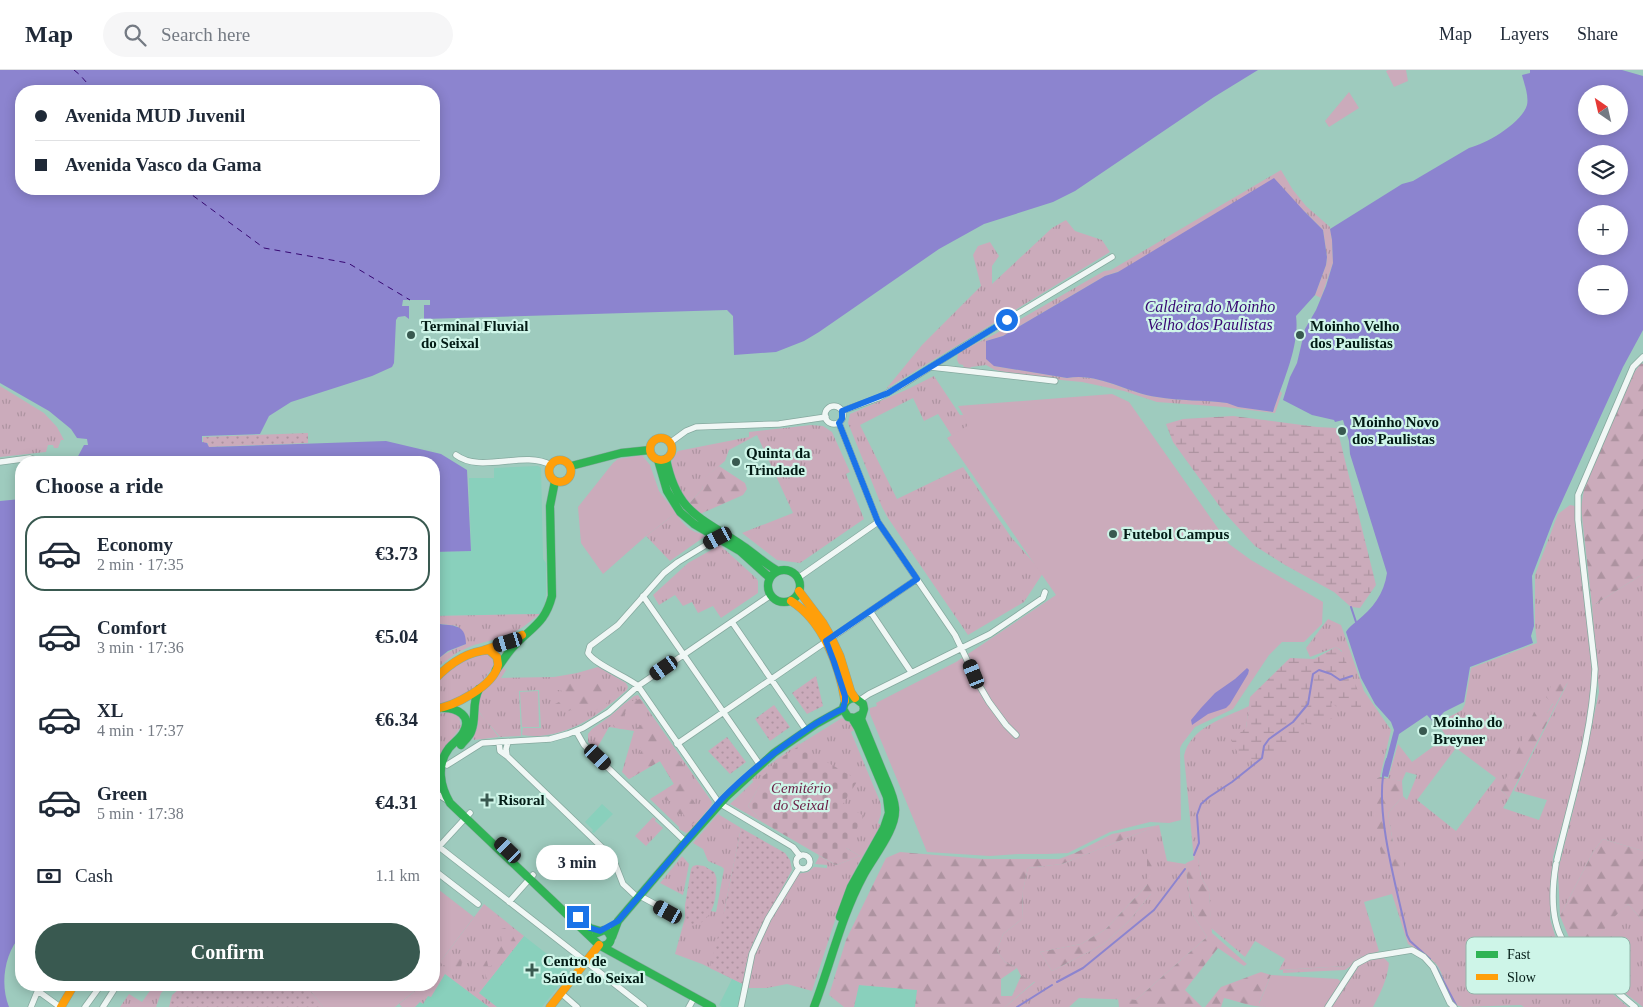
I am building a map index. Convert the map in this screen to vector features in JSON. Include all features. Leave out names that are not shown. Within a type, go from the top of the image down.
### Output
[{"type":"main road","points":[[659,437],[664,437],[671,442],[672,452],[662,459],[654,458],[650,450],[652,442],[659,437]]},
{"type":"main road","points":[[571,466],[610,457],[622,452],[650,450]]},
{"type":"main road","points":[[662,459],[661,475],[665,486],[674,504],[686,518],[743,545],[778,571],[787,571],[798,578],[799,591],[823,623],[829,639],[845,696],[846,715],[852,718],[857,726],[887,797],[889,813],[884,828],[845,901],[815,1003]]},
{"type":"main road","points":[[662,459],[670,481],[684,506],[744,554],[770,578]]},
{"type":"main road","points":[[559,460],[564,460],[571,466],[572,474],[563,482],[555,481],[549,474],[551,465],[559,460]]},
{"type":"main road","points":[[440,708],[465,700],[479,689],[512,648],[545,618],[552,596],[550,506],[555,481]]},
{"type":"main road","points":[[778,571],[770,578],[768,587],[771,595],[778,601],[791,601],[799,605],[829,639],[840,656],[851,692],[863,706],[863,725],[894,799],[895,814],[890,830],[863,876],[845,915],[815,1003]]},
{"type":"main road","points":[[791,601],[799,591]]},
{"type":"main road","points":[[440,675],[452,664],[466,656],[508,642],[530,631]]},
{"type":"main road","points":[[484,650],[496,655],[498,664],[496,670]]},
{"type":"main road","points":[[450,799],[446,781],[448,765],[453,753],[472,731],[474,721],[473,700],[479,689]]},
{"type":"main road","points":[[550,1007],[598,945],[596,935],[618,921],[719,803],[760,765],[806,730],[832,714],[850,698],[858,699]]},
{"type":"main road","points":[[440,709],[453,708],[460,710],[464,715],[466,724],[462,734],[447,752],[442,765],[441,784],[450,799],[598,945],[712,1007]]},
{"type":"main road","points":[[852,718],[862,714]]},
{"type":"main road","points":[[531,877],[584,924],[592,929],[608,932],[618,952],[627,962]]},
{"type":"main road","points":[[598,945],[607,946],[610,943],[618,921]]},
{"type":"main road","points":[[60,1007],[70,991]]},
{"type":"street","points":[[842,411],[888,393],[1112,257]]},
{"type":"street","points":[[1562,937],[1556,922],[1553,883],[1556,862],[1584,756],[1594,693],[1595,669],[1578,520],[1578,495],[1633,367],[1643,357]]},
{"type":"street","points":[[931,367],[936,374]]},
{"type":"street","points":[[931,367],[1055,381]]},
{"type":"street","points":[[833,406],[838,407],[842,411],[842,419],[839,423],[831,423],[826,417],[826,412],[833,406]]},
{"type":"street","points":[[671,442],[686,431],[696,427],[779,424],[826,417]]},
{"type":"street","points":[[839,423],[878,522],[962,648],[979,685],[1006,725],[1016,734]]},
{"type":"street","points":[[456,455],[468,462],[536,460],[551,465]]},
{"type":"street","points":[[0,462],[15,460]]},
{"type":"street","points":[[798,578],[878,522]]},
{"type":"street","points":[[719,535],[678,562],[653,585],[624,620],[593,644],[588,651],[589,656],[638,686],[719,803],[793,847],[800,856]]},
{"type":"street","points":[[678,744],[917,579]]},
{"type":"street","points":[[858,699],[990,634],[1043,598],[1045,592]]},
{"type":"street","points":[[448,765],[478,745],[486,742],[550,739],[576,731],[599,719],[638,686],[771,595]]},
{"type":"street","points":[[643,596],[760,765]]},
{"type":"street","points":[[870,611],[911,672]]},
{"type":"street","points":[[732,622],[806,730]]},
{"type":"street","points":[[576,731],[584,745],[686,842]]},
{"type":"street","points":[[499,742],[500,751],[610,855],[623,884],[639,897],[677,916]]},
{"type":"street","points":[[507,756],[508,742]]},
{"type":"street","points":[[440,795],[450,799]]},
{"type":"street","points":[[440,841],[468,816]]},
{"type":"street","points":[[440,848],[644,1007]]},
{"type":"street","points":[[799,868],[796,863],[800,856]]},
{"type":"street","points":[[799,868],[806,868],[810,862],[807,856],[800,856]]},
{"type":"street","points":[[741,1007],[752,954],[768,920],[799,868]]},
{"type":"street","points":[[440,875],[478,904]]},
{"type":"street","points":[[509,902],[531,877]]},
{"type":"street","points":[[1328,1007],[1356,964],[1370,957],[1412,950],[1424,957],[1434,967],[1450,1003],[1454,1007]]},
{"type":"street","points":[[86,1007],[97,991]]},
{"type":"street","points":[[104,991],[110,997]]},
{"type":"street","points":[[104,1007],[114,991]]},
{"type":"street","points":[[31,1007],[38,992],[60,1007]]},
{"type":"street","points":[[561,993],[576,1007]]},
{"type":"street","points":[[1620,994],[1635,1007]]},
{"type":"street","points":[[689,1007],[694,998]]},
{"type":"shaded area","points":[[538,466],[541,468],[543,559],[546,563],[545,603],[540,614],[440,616],[440,552],[471,551],[469,478],[494,478],[494,468]]},
{"type":"shaded area","points":[[602,804],[613,814],[594,833],[585,822]]},
{"type":"shaded area","name":"Centro de Saúde do Seixal","points":[[524,936],[570,972],[542,1007],[402,1007],[399,1004],[415,991],[440,991],[440,964],[479,993]]},
{"type":"shaded area","points":[[732,979],[743,984],[738,1007],[722,1007],[719,1005]]},
{"type":"shaded area","points":[[858,985],[918,990],[915,1007],[854,1007]]},
{"type":"green space","points":[[1406,70],[1408,81],[1394,87],[1386,71]]},
{"type":"green space","points":[[1349,92],[1359,108],[1329,127],[1325,121]]},
{"type":"green space","points":[[1281,170],[1293,190],[1306,206],[1330,227],[1333,263],[1321,298],[1315,295],[1327,257],[1323,230],[1304,211],[1105,276],[1003,336],[986,341],[994,366],[1067,378],[1079,377],[1101,380],[1157,397],[1228,403],[1238,407],[1273,412],[1280,391],[1282,393],[1275,413],[1157,402],[1124,391],[1082,382],[1007,375],[1005,372],[995,370],[986,365],[971,367],[970,369],[964,368],[963,365],[959,364],[957,360],[958,354],[961,351],[995,334],[1104,271],[1111,270]]},
{"type":"green space","points":[[1066,220],[1075,231],[1102,240],[1110,252],[886,389],[922,345],[981,286],[973,255],[978,246],[990,242],[999,256],[992,266],[992,284],[1052,228]]},
{"type":"green space","points":[[1641,363],[1643,364],[1643,574],[1592,606],[1581,508],[1585,483],[1633,374]]},
{"type":"green space","points":[[934,376],[960,415],[1012,413],[954,439],[938,414],[924,421],[913,398],[860,425],[897,499],[963,467],[1011,537],[1043,573],[1024,602],[968,635],[888,518],[848,423],[850,414]]},
{"type":"green space","points":[[0,386],[44,413],[57,427],[64,440],[61,440],[58,448],[48,445],[46,452],[0,457]]},
{"type":"green space","points":[[1112,394],[1129,402],[1229,544],[1251,560],[1323,602],[1322,624],[1304,642],[1282,642],[1269,655],[1233,709],[1195,727],[1182,744],[1180,748],[1181,820],[1169,823],[1150,822],[1110,832],[1068,853],[990,856],[927,852],[870,714],[870,708],[877,706],[876,703],[956,662],[1056,595],[947,438],[969,425],[958,406]]},
{"type":"green space","points":[[1233,416],[1337,428],[1376,585],[1360,608],[1351,607],[1334,592],[1255,546],[1223,511],[1173,442],[1166,424],[1183,419]]},
{"type":"green space","points":[[811,425],[823,426],[832,432],[850,472],[846,474],[864,519],[800,563],[777,560],[742,533],[793,513],[757,435],[729,450],[725,461],[701,481],[703,488],[689,504],[673,479],[671,467],[678,451],[749,437],[749,432]]},
{"type":"green space","points":[[308,433],[308,443],[208,447],[208,443],[203,443],[203,437]]},
{"type":"green space","points":[[642,455],[650,465],[659,491],[676,513],[646,536],[603,574],[581,543],[578,507],[613,463],[618,459]]},
{"type":"green space","points":[[719,466],[745,483],[747,489],[743,495],[700,514],[689,504],[703,488],[700,481]]},
{"type":"green space","points":[[1570,505],[1575,506],[1592,669],[1590,705],[1581,750],[1553,857],[1550,919],[1555,937],[1466,937],[1466,994],[1613,994],[1628,1007],[1524,1007],[1521,1005],[1463,1007],[1455,1005],[1436,964],[1425,954],[1408,944],[1392,894],[1364,902],[1379,951],[1362,958],[1361,955],[1346,966],[1279,970],[1285,959],[1255,941],[1245,957],[1211,928],[1209,891],[1201,877],[1198,859],[1194,860],[1184,756],[1193,738],[1219,719],[1249,706],[1246,728],[1304,723],[1330,703],[1342,651],[1336,647],[1310,657],[1306,648],[1328,619],[1341,625],[1364,691],[1391,730],[1380,777],[1373,781],[1393,843],[1388,813],[1403,796],[1407,800],[1417,775],[1406,772],[1402,781],[1388,779],[1398,744],[1412,762],[1434,746],[1450,742],[1440,727],[1449,717],[1462,710],[1465,704],[1471,668],[1537,643],[1535,575],[1558,514]],"holes":[[[1568,682],[1514,791],[1547,800],[1539,820],[1503,808],[1509,798],[1501,790],[1553,703]],[[1456,748],[1496,778],[1456,831],[1417,800]]]},
{"type":"green space","points":[[676,513],[687,527],[703,534],[704,537],[670,561],[646,536]]},
{"type":"green space","points":[[720,545],[756,578],[758,581],[758,593],[721,618],[713,606],[698,613],[692,602],[683,606],[675,595],[659,605],[653,595],[688,563]]},
{"type":"green space","points":[[1643,574],[1643,851],[1603,839],[1593,852],[1560,916],[1558,870],[1578,791],[1599,692],[1592,606]]},
{"type":"green space","points":[[540,614],[508,636],[474,645],[458,652],[440,666],[440,657],[466,644],[457,626],[440,624],[440,616]]},
{"type":"green space","points":[[1336,647],[1342,652],[1363,703],[1360,708],[1340,709],[1331,703],[1333,718],[1316,726],[1304,723],[1306,735],[1265,761],[1240,757],[1231,740],[1246,728],[1250,697],[1290,658],[1314,659]]},
{"type":"green space","points":[[487,654],[491,656],[494,664],[489,673],[477,686],[440,704],[440,678],[451,668],[471,658]]},
{"type":"green space","points":[[503,667],[506,670],[501,678],[554,677],[598,667],[626,683],[628,687],[610,705],[575,727],[553,734],[538,736],[522,735],[523,728],[541,728],[539,690],[519,691],[521,736],[500,737],[482,716],[477,704],[482,693]]},
{"type":"green space","points":[[816,676],[823,706],[807,714],[792,693]]},
{"type":"green space","points":[[573,680],[576,684],[581,681],[591,680],[594,684],[604,684],[609,681],[616,686],[618,692],[616,695],[613,693],[608,695],[606,704],[600,704],[599,708],[593,712],[586,709],[585,715],[581,718],[577,717],[571,710],[558,712],[554,710],[555,704],[559,702],[561,704],[565,701],[564,692],[556,690],[553,685],[556,681]]},
{"type":"green space","points":[[1554,680],[1568,681],[1509,798],[1501,790],[1534,712],[1547,713],[1553,704],[1546,697]]},
{"type":"green space","points":[[538,691],[539,727],[522,727],[520,692]]},
{"type":"green space","points":[[638,695],[712,802],[711,806],[690,831],[686,833],[679,829],[650,799],[674,784],[660,761],[629,779],[622,772],[634,731],[609,727],[596,750],[588,742],[588,734],[592,729],[634,696]]},
{"type":"green space","points":[[640,699],[643,702],[642,709],[637,714],[634,710],[626,710],[621,721],[624,725],[621,729],[614,727],[613,725],[619,719],[615,713],[625,703],[630,705],[632,701]]},
{"type":"green space","points":[[774,705],[790,727],[770,741],[755,719]]},
{"type":"green space","points":[[478,711],[499,737],[474,740],[473,737],[478,725]]},
{"type":"green space","points":[[449,712],[459,716],[461,727],[440,754],[440,714]]},
{"type":"green space","points":[[842,718],[852,724],[854,730],[851,732],[881,804],[881,814],[878,823],[881,825],[857,866],[842,899],[812,991],[787,984],[767,988],[748,988],[759,940],[797,874],[808,872],[814,867],[827,868],[827,865],[815,864],[819,857],[818,855],[836,865],[860,856],[846,848],[843,804],[779,761],[766,771],[767,773],[748,806],[762,822],[730,804],[753,782],[752,779],[769,765],[799,743]]},
{"type":"green space","points":[[643,722],[650,724],[652,729],[657,731],[657,741],[654,745],[659,747],[660,750],[657,756],[659,758],[664,757],[667,762],[674,763],[678,760],[684,766],[686,772],[684,780],[687,787],[686,793],[698,807],[694,815],[695,822],[689,827],[684,828],[680,825],[680,821],[685,817],[683,814],[679,814],[674,802],[665,800],[663,797],[666,789],[674,784],[660,761],[629,779],[626,776],[635,770],[632,763],[633,757],[639,755],[642,750],[639,742],[633,735],[636,728]]},
{"type":"green space","points":[[727,737],[746,762],[730,774],[708,751]]},
{"type":"green space","name":"Cemitério do Seixal","points":[[799,746],[858,780],[843,804],[864,816],[846,848],[860,856],[836,865],[762,822],[748,806],[760,785],[756,781],[767,773],[765,771],[778,760]]},
{"type":"green space","points":[[1380,777],[1402,781],[1403,796],[1388,813],[1393,843],[1404,851],[1404,874],[1385,873],[1373,815],[1373,780]]},
{"type":"green space","points":[[718,814],[741,828],[724,912],[764,920],[750,951],[743,984],[702,964],[675,954],[688,907],[716,912],[724,869],[708,861],[703,849],[693,843]]},
{"type":"green space","points":[[653,817],[663,828],[646,846],[635,836]]},
{"type":"green space","points":[[1159,825],[1167,861],[1185,864],[1192,913],[1207,937],[1136,1000],[1079,998],[1069,1007],[1005,1007],[1035,982],[1021,976],[1017,968],[1005,962],[997,951],[1003,934],[1022,919],[1023,890],[1028,868],[1062,864]],"holes":[[[1147,849],[1151,894],[1128,922],[1104,944],[1052,971],[1040,952],[1081,944],[1106,929],[1147,885]]]},
{"type":"green space","points":[[1159,825],[1062,864],[1028,868],[1023,890],[1022,919],[1003,934],[997,951],[1005,962],[1017,968],[1001,979],[1001,996],[1012,996],[1021,976],[1035,981],[1005,1007],[915,1007],[917,990],[859,985],[854,1007],[844,1007],[829,995],[846,940],[886,858],[900,852],[983,859],[1059,859],[1112,834]]},
{"type":"green space","points":[[741,828],[785,853],[790,860],[792,870],[751,946],[745,964],[743,984],[710,968],[724,912]]},
{"type":"green space","points":[[1603,839],[1643,851],[1643,921],[1628,904],[1611,920],[1599,937],[1569,937],[1560,916],[1593,852]]},
{"type":"green space","points":[[1147,849],[1153,849],[1156,883],[1151,894],[1128,922],[1104,944],[1052,971],[1040,952],[1081,944],[1106,929],[1147,885]]},
{"type":"green space","points":[[682,856],[689,864],[683,895],[660,883]]},
{"type":"green space","points":[[1198,858],[1201,877],[1209,891],[1212,933],[1247,964],[1244,966],[1218,948],[1185,990],[1202,1007],[1119,1007],[1118,998],[1136,1000],[1207,937],[1192,913],[1185,864]]},
{"type":"green space","points":[[697,865],[704,866],[714,872],[716,876],[716,895],[713,907],[706,918],[695,925],[688,926],[685,923],[685,905],[691,869]]},
{"type":"green space","points":[[440,891],[474,917],[440,962]]},
{"type":"green space","points":[[484,904],[524,936],[479,993],[497,1007],[489,1007],[445,974],[440,982],[440,962]]},
{"type":"green space","points":[[1628,904],[1643,921],[1643,1007],[1626,994],[1630,994],[1630,937],[1598,937],[1611,919]]},
{"type":"green space","points":[[505,928],[509,929],[508,934],[513,936],[517,944],[490,979],[487,979],[480,964],[481,960],[484,959],[487,961],[488,966],[491,966],[497,948],[502,944],[499,932]]},
{"type":"green space","points":[[464,948],[468,951],[471,959],[470,962],[465,964],[462,962],[462,974],[458,975],[455,970],[440,962],[444,957],[450,960],[458,958],[461,950]]},
{"type":"green space","points":[[1361,955],[1362,958],[1345,970],[1283,973],[1283,970],[1346,966]]},
{"type":"green space","points":[[1384,958],[1389,963],[1387,975],[1373,1007],[1331,1007],[1359,965],[1368,960]]},
{"type":"green space","points":[[1261,972],[1271,975],[1259,1003],[1266,1007],[1224,998],[1221,1007],[1205,1007],[1221,987]]},
{"type":"green space","points":[[1271,975],[1338,979],[1341,982],[1325,1007],[1266,1007],[1259,1004]]},
{"type":"green space","points":[[150,991],[163,991],[156,1007],[120,1007],[129,994],[142,1002]]},
{"type":"green space","points":[[177,991],[311,991],[323,1007],[169,1007],[172,995]]},
{"type":"green space","points":[[311,991],[415,991],[395,1007],[323,1007]]},
{"type":"green space","points":[[415,991],[435,991],[431,997],[428,996],[423,1004],[420,1002],[415,1007],[402,1007],[399,1004]]},
{"type":"water","points":[[0,70],[1258,70],[1214,97],[1075,191],[1053,202],[984,224],[939,249],[819,332],[804,341],[776,352],[734,355],[733,316],[727,310],[424,319],[424,305],[430,305],[430,300],[403,300],[402,306],[409,306],[409,319],[405,316],[398,317],[396,320],[394,363],[392,367],[372,376],[291,402],[269,416],[260,434],[202,436],[202,442],[207,443],[209,447],[386,441],[441,454],[467,470],[471,551],[440,552],[440,456],[78,456],[84,445],[88,445],[87,439],[77,438],[71,429],[49,411],[0,383]]},
{"type":"water","points":[[1530,70],[1622,70],[1643,76],[1643,330],[1623,367],[1553,521],[1532,576],[1534,626],[1531,636],[1533,643],[1470,667],[1464,702],[1444,712],[1434,723],[1427,715],[1399,734],[1388,777],[1382,776],[1394,730],[1391,722],[1375,704],[1361,678],[1346,632],[1377,600],[1386,581],[1387,573],[1350,454],[1349,441],[1343,420],[1335,422],[1334,420],[1312,415],[1283,400],[1290,377],[1297,363],[1305,329],[1316,310],[1333,263],[1330,229],[1402,184],[1413,181],[1469,148],[1494,137],[1511,125],[1524,112],[1527,105],[1527,94],[1522,75],[1530,73]]},
{"type":"water","name":"Caldeira do Moinho Velho dos Paulistas","points":[[1274,178],[1323,230],[1327,257],[1315,295],[1296,316],[1297,328],[1293,352],[1273,412],[1238,407],[1227,403],[1146,395],[1101,380],[1079,377],[1067,378],[994,366],[986,359],[986,341],[1003,336],[1105,276],[1118,272]]},
{"type":"water","points":[[15,500],[15,943],[7,960],[4,980],[9,1007],[0,1007],[0,501]]},
{"type":"water","points":[[440,624],[460,628],[465,637],[466,644],[448,651],[440,657]]},
{"type":"water","points":[[1247,668],[1249,670],[1248,674],[1230,704],[1226,708],[1208,714],[1192,725],[1191,720],[1215,693]]},
{"type":"waterway","points":[[1351,607],[1356,622]]},
{"type":"waterway","points":[[1194,855],[1199,843],[1197,815],[1201,804],[1262,758],[1264,746],[1269,739],[1293,722],[1308,704],[1313,674],[1319,670],[1331,674],[1340,680],[1352,676]]},
{"type":"waterway","points":[[1387,759],[1383,777],[1382,798],[1387,846],[1392,870],[1407,935],[1410,941],[1430,959]]},
{"type":"waterway","points":[[1057,982],[1083,968],[1154,910],[1185,869]]},
{"type":"waterway","points":[[1436,967],[1456,1005]]},
{"type":"waterway","points":[[1017,1007],[1052,985]]},
{"type":"ferry route","points":[[74,70],[89,85]]},
{"type":"ferry route","points":[[192,195],[264,248],[348,263],[410,300]]},
{"type":"traffic: fast","points":[[571,466],[621,453],[650,450]]},
{"type":"traffic: fast","points":[[666,459],[677,492],[684,503],[703,520],[778,571]]},
{"type":"traffic: fast","points":[[658,460],[667,491],[680,512],[694,524],[740,551],[770,578]]},
{"type":"traffic: fast","points":[[496,670],[512,648],[538,624],[546,612],[552,596],[550,506],[555,481]]},
{"type":"traffic: fast","points":[[784,570],[790,571],[795,575],[799,580],[800,586],[799,592],[795,597],[790,601],[784,602],[778,601],[773,597],[769,592],[768,586],[769,580],[773,575],[778,571],[784,570]]},
{"type":"traffic: fast","points":[[461,745],[469,736],[473,727],[475,700],[479,689]]},
{"type":"traffic: fast","points":[[814,1007],[848,908],[863,876],[884,843],[895,816],[892,795],[861,719],[864,709],[863,704],[855,698],[845,702],[843,709],[848,717],[855,718],[862,714]]},
{"type":"traffic: fast","points":[[444,708],[458,711],[465,717],[466,721],[463,733],[449,748],[442,761],[442,783],[450,803],[599,945],[712,1007]]},
{"type":"traffic: fast","points":[[612,937],[618,921],[726,797],[774,753],[816,724],[843,709]]},
{"type":"traffic: fast","points":[[840,917],[851,887],[884,828],[889,813],[887,797],[852,718]]},
{"type":"traffic: fast","points":[[579,918],[590,928],[600,931]]},
{"type":"traffic: fast","points":[[597,933],[604,930],[611,937],[608,944],[600,946]]},
{"type":"traffic: slow","points":[[661,438],[669,441],[672,449],[669,457],[661,460],[653,457],[650,449],[653,441],[661,438]]},
{"type":"traffic: slow","points":[[560,460],[568,463],[571,471],[568,479],[560,482],[552,479],[549,471],[552,463],[560,460]]},
{"type":"traffic: slow","points":[[799,591],[831,637],[840,656],[851,692],[855,698]]},
{"type":"traffic: slow","points":[[791,601],[812,620],[821,632],[839,673],[845,701]]},
{"type":"traffic: slow","points":[[484,650],[522,635]]},
{"type":"traffic: slow","points":[[440,674],[459,659],[473,653],[489,650],[497,657],[498,665],[495,673],[481,688],[462,700],[440,708]]},
{"type":"traffic: slow","points":[[550,1007],[599,945]]},
{"type":"traffic: slow","points":[[61,1007],[70,991]]},
{"type":"place","name":"Terminal Fluvial do Seixal","points":[[411,335]]},
{"type":"place","name":"Moinho Velho dos Paulistas","points":[[1300,335]]},
{"type":"place","name":"Moinho Novo dos Paulistas","points":[[1342,431]]},
{"type":"place","name":"Quinta da Trindade","points":[[736,462]]},
{"type":"place","name":"Futebol Campus","points":[[1113,534]]},
{"type":"place","name":"Moinho do Breyner","points":[[1423,731]]},
{"type":"place","name":"Risoral","points":[[487,800]]},
{"type":"place","name":"Centro de Saúde do Seixal","points":[[532,970]]},
{"type":"route","points":[[578,917],[590,928],[600,931],[618,921],[712,813],[721,800],[740,782],[797,736],[843,709],[845,696],[826,641],[917,579],[878,522],[839,423],[842,419],[842,411],[888,393],[1007,320]]}]
